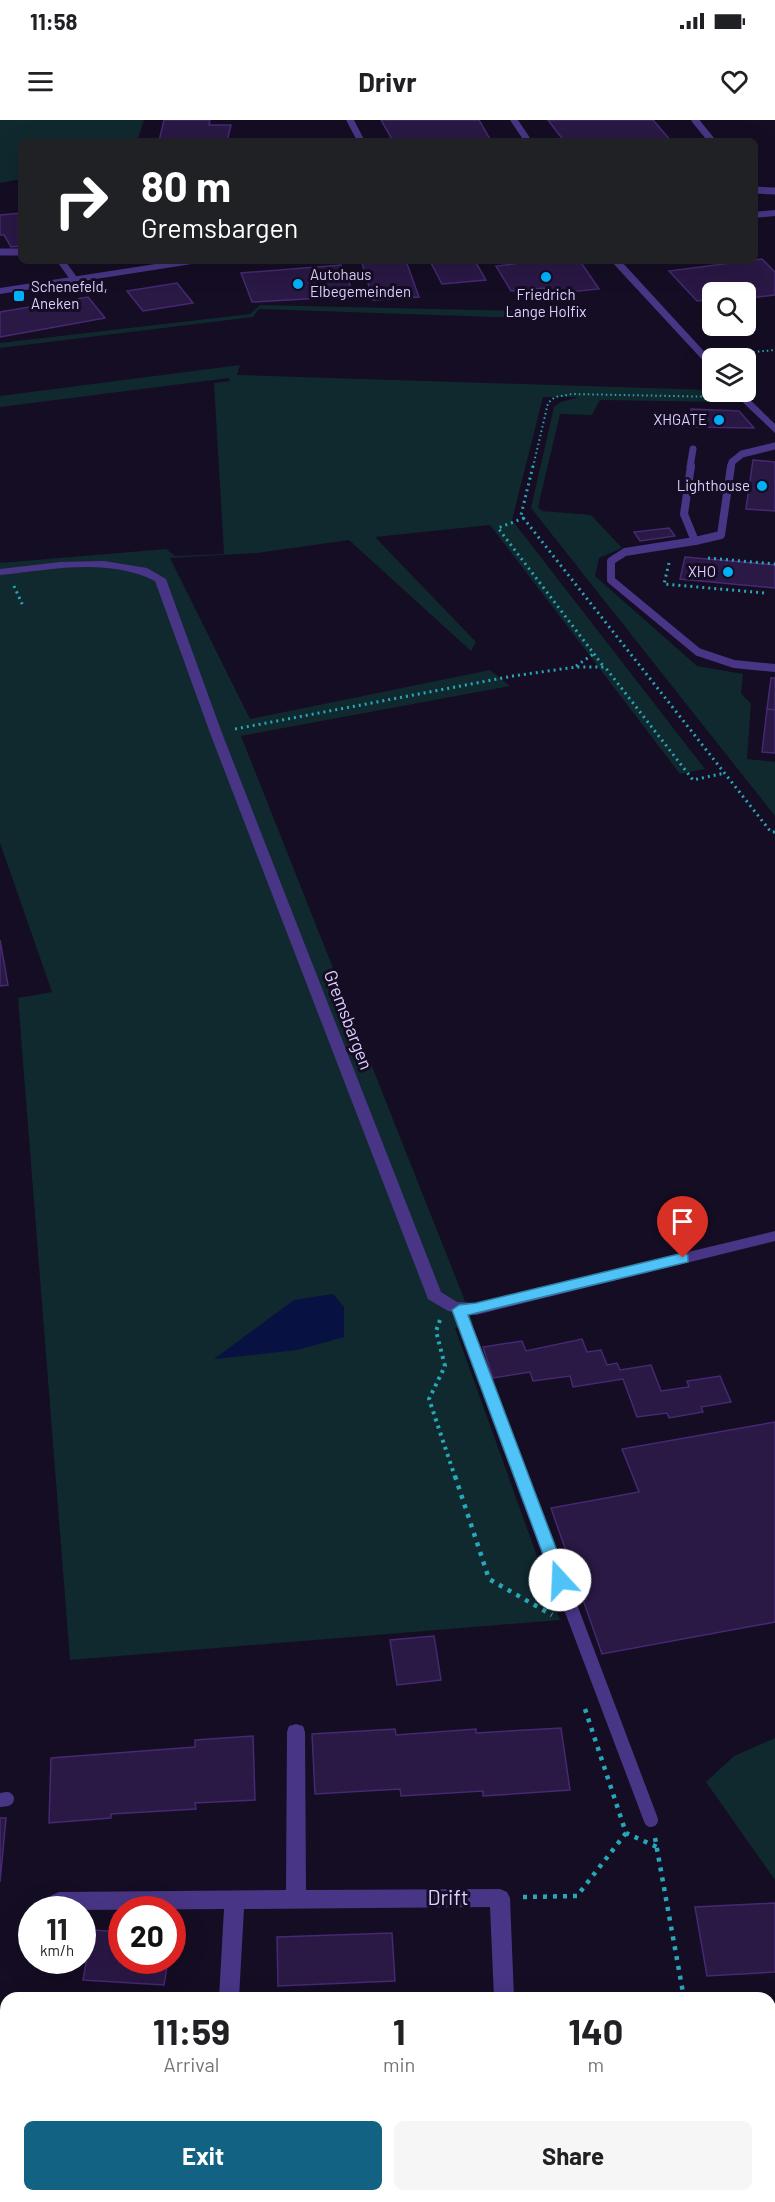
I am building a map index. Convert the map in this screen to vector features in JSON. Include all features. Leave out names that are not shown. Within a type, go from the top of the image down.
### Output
[{"type":"street","points":[[514,120],[526,138]]},
{"type":"street","points":[[758,215],[775,213]]},
{"type":"street","points":[[0,291],[172,264]]},
{"type":"street","points":[[619,264],[702,353]]},
{"type":"street","points":[[747,402],[775,430]]},
{"type":"street","name":"Gremsbargen","points":[[0,572],[110,564],[133,566],[160,579],[216,733],[434,1295],[452,1308]]},
{"type":"street","points":[[452,1308],[476,1309],[775,1236]]},
{"type":"street","points":[[296,1732],[296,1898]]},
{"type":"street","points":[[229,1992],[235,1898]]},
{"type":"street","points":[[500,1898],[504,1992]]},
{"type":"street","name":"Drift","points":[[96,1900],[500,1898]]},
{"type":"lane","points":[[350,120],[359,138]]},
{"type":"lane","points":[[695,120],[710,138]]},
{"type":"lane","points":[[758,190],[775,191]]},
{"type":"lane","points":[[0,243],[3,252]]},
{"type":"lane","points":[[63,264],[74,279]]},
{"type":"lane","points":[[775,446],[742,454],[732,462],[721,535],[625,552],[611,561],[611,580],[698,652],[734,664],[775,668]]},
{"type":"lane","points":[[693,449],[684,514],[695,541]]},
{"type":"lane","points":[[452,1308],[651,1820]]},
{"type":"path","points":[[756,353],[775,350]]},
{"type":"path","points":[[524,518],[498,528],[693,780],[725,774]]},
{"type":"path","points":[[671,554],[664,584],[765,593]]},
{"type":"path","points":[[705,558],[775,564]]},
{"type":"path","points":[[576,666],[595,653]]},
{"type":"path","points":[[216,733],[513,676],[576,666],[605,667]]},
{"type":"path","points":[[452,1308],[436,1331],[445,1366],[429,1398],[489,1579],[553,1616],[557,1627]]},
{"type":"path","points":[[582,1703],[626,1833],[657,1847]]},
{"type":"path","points":[[651,1820],[683,1992]]},
{"type":"path","points":[[500,1898],[577,1896],[626,1833]]},
{"type":"green space","points":[[0,120],[144,120],[138,138],[18,138],[18,180],[0,183]]},
{"type":"green space","points":[[260,305],[564,312],[555,319],[259,309],[253,317],[0,348],[0,343],[250,314]]},
{"type":"green space","points":[[240,365],[237,375],[702,390],[702,402],[600,400],[592,415],[560,414],[538,507],[542,511],[591,515],[622,548],[599,558],[595,576],[697,666],[743,674],[741,693],[751,704],[747,759],[775,762],[775,816],[531,508],[554,407],[561,402],[579,397],[543,397],[512,520],[705,769],[680,774],[490,525],[375,537],[476,642],[471,651],[349,540],[257,553],[170,558],[250,719],[490,670],[510,686],[241,736],[463,1296],[473,1324],[455,1328],[560,1620],[70,1660],[18,998],[52,992],[0,843],[0,563],[166,549],[175,556],[224,554],[214,383],[230,381],[229,378],[0,407],[0,396]]},
{"type":"green space","points":[[775,1738],[775,1880],[706,1782],[734,1756]]},
{"type":"shaded area","points":[[333,1294],[344,1307],[344,1337],[297,1350],[214,1359],[294,1300]]},
{"type":"building","points":[[164,120],[210,120],[209,125],[231,125],[228,138],[160,138]]},
{"type":"building","points":[[381,120],[479,120],[489,138],[391,138]]},
{"type":"building","points":[[548,120],[653,120],[668,138],[562,138]]},
{"type":"building","points":[[18,213],[18,246],[11,247],[4,235],[0,235],[0,215]]},
{"type":"building","points":[[762,259],[775,272],[775,295],[756,297],[756,282],[702,282],[702,300],[697,301],[669,271],[723,264],[758,264],[758,260]]},
{"type":"building","points":[[362,264],[407,264],[419,297],[373,300]]},
{"type":"building","points":[[432,264],[477,264],[486,280],[442,284]]},
{"type":"building","name":"Friedrich Lange Holfix","points":[[582,264],[599,289],[548,294],[544,288],[511,291],[496,266]]},
{"type":"building","name":"Autohaus Elbegemeinden","points":[[341,265],[355,296],[252,302],[241,273]]},
{"type":"building","points":[[177,283],[193,303],[143,311],[127,291]]},
{"type":"building","points":[[88,297],[105,318],[0,337],[0,312]]},
{"type":"building","name":"XHGATE","points":[[691,409],[739,411],[754,428],[691,427]]},
{"type":"building","name":"Lighthouse","points":[[753,460],[775,462],[775,511],[746,509]]},
{"type":"building","points":[[669,528],[675,536],[640,541],[634,532]]},
{"type":"building","name":"XHO","points":[[685,557],[775,565],[775,588],[680,579]]},
{"type":"building","points":[[771,678],[775,678],[775,710],[767,709]]},
{"type":"building","points":[[767,709],[775,710],[775,753],[762,752]]},
{"type":"building","points":[[0,940],[8,985],[0,986]]},
{"type":"building","points":[[582,1339],[587,1352],[601,1350],[607,1365],[617,1363],[620,1370],[651,1365],[661,1391],[689,1387],[687,1381],[720,1376],[731,1402],[701,1407],[703,1412],[669,1418],[667,1413],[637,1417],[623,1379],[573,1387],[570,1376],[533,1381],[530,1372],[493,1378],[483,1347],[522,1341],[526,1351]]},
{"type":"building","points":[[775,1422],[775,1622],[602,1654],[551,1508],[639,1492],[622,1449]]},
{"type":"building","points":[[434,1636],[441,1680],[397,1685],[390,1640]]},
{"type":"building","points":[[561,1728],[570,1790],[483,1796],[483,1791],[401,1796],[400,1789],[315,1794],[312,1734],[395,1729],[396,1735],[476,1729],[476,1733]]},
{"type":"building","points":[[253,1736],[255,1800],[195,1803],[196,1809],[111,1814],[111,1818],[49,1823],[51,1758],[195,1747],[195,1740]]},
{"type":"building","points":[[0,1818],[6,1818],[0,1882]]},
{"type":"building","points":[[775,1903],[775,1972],[707,1976],[695,1907]]},
{"type":"building","points":[[96,1930],[108,1931],[108,1974],[166,1974],[164,1985],[83,1980],[84,1974],[96,1974]]},
{"type":"building","points":[[392,1933],[395,1981],[278,1986],[277,1937]]},
{"type":"place","name":"Friedrich Lange Holfix","points":[[546,277]]},
{"type":"place","name":"Autohaus Elbegemeinden","points":[[298,284]]},
{"type":"place","name":"Schenefeld, Aneken","points":[[19,296]]},
{"type":"place","name":"XHGATE","points":[[719,420]]},
{"type":"place","name":"Lighthouse","points":[[762,486]]},
{"type":"place","name":"XHO","points":[[728,572]]},
{"type":"route","points":[[560,1580],[459,1310],[476,1309],[683,1258]]}]
